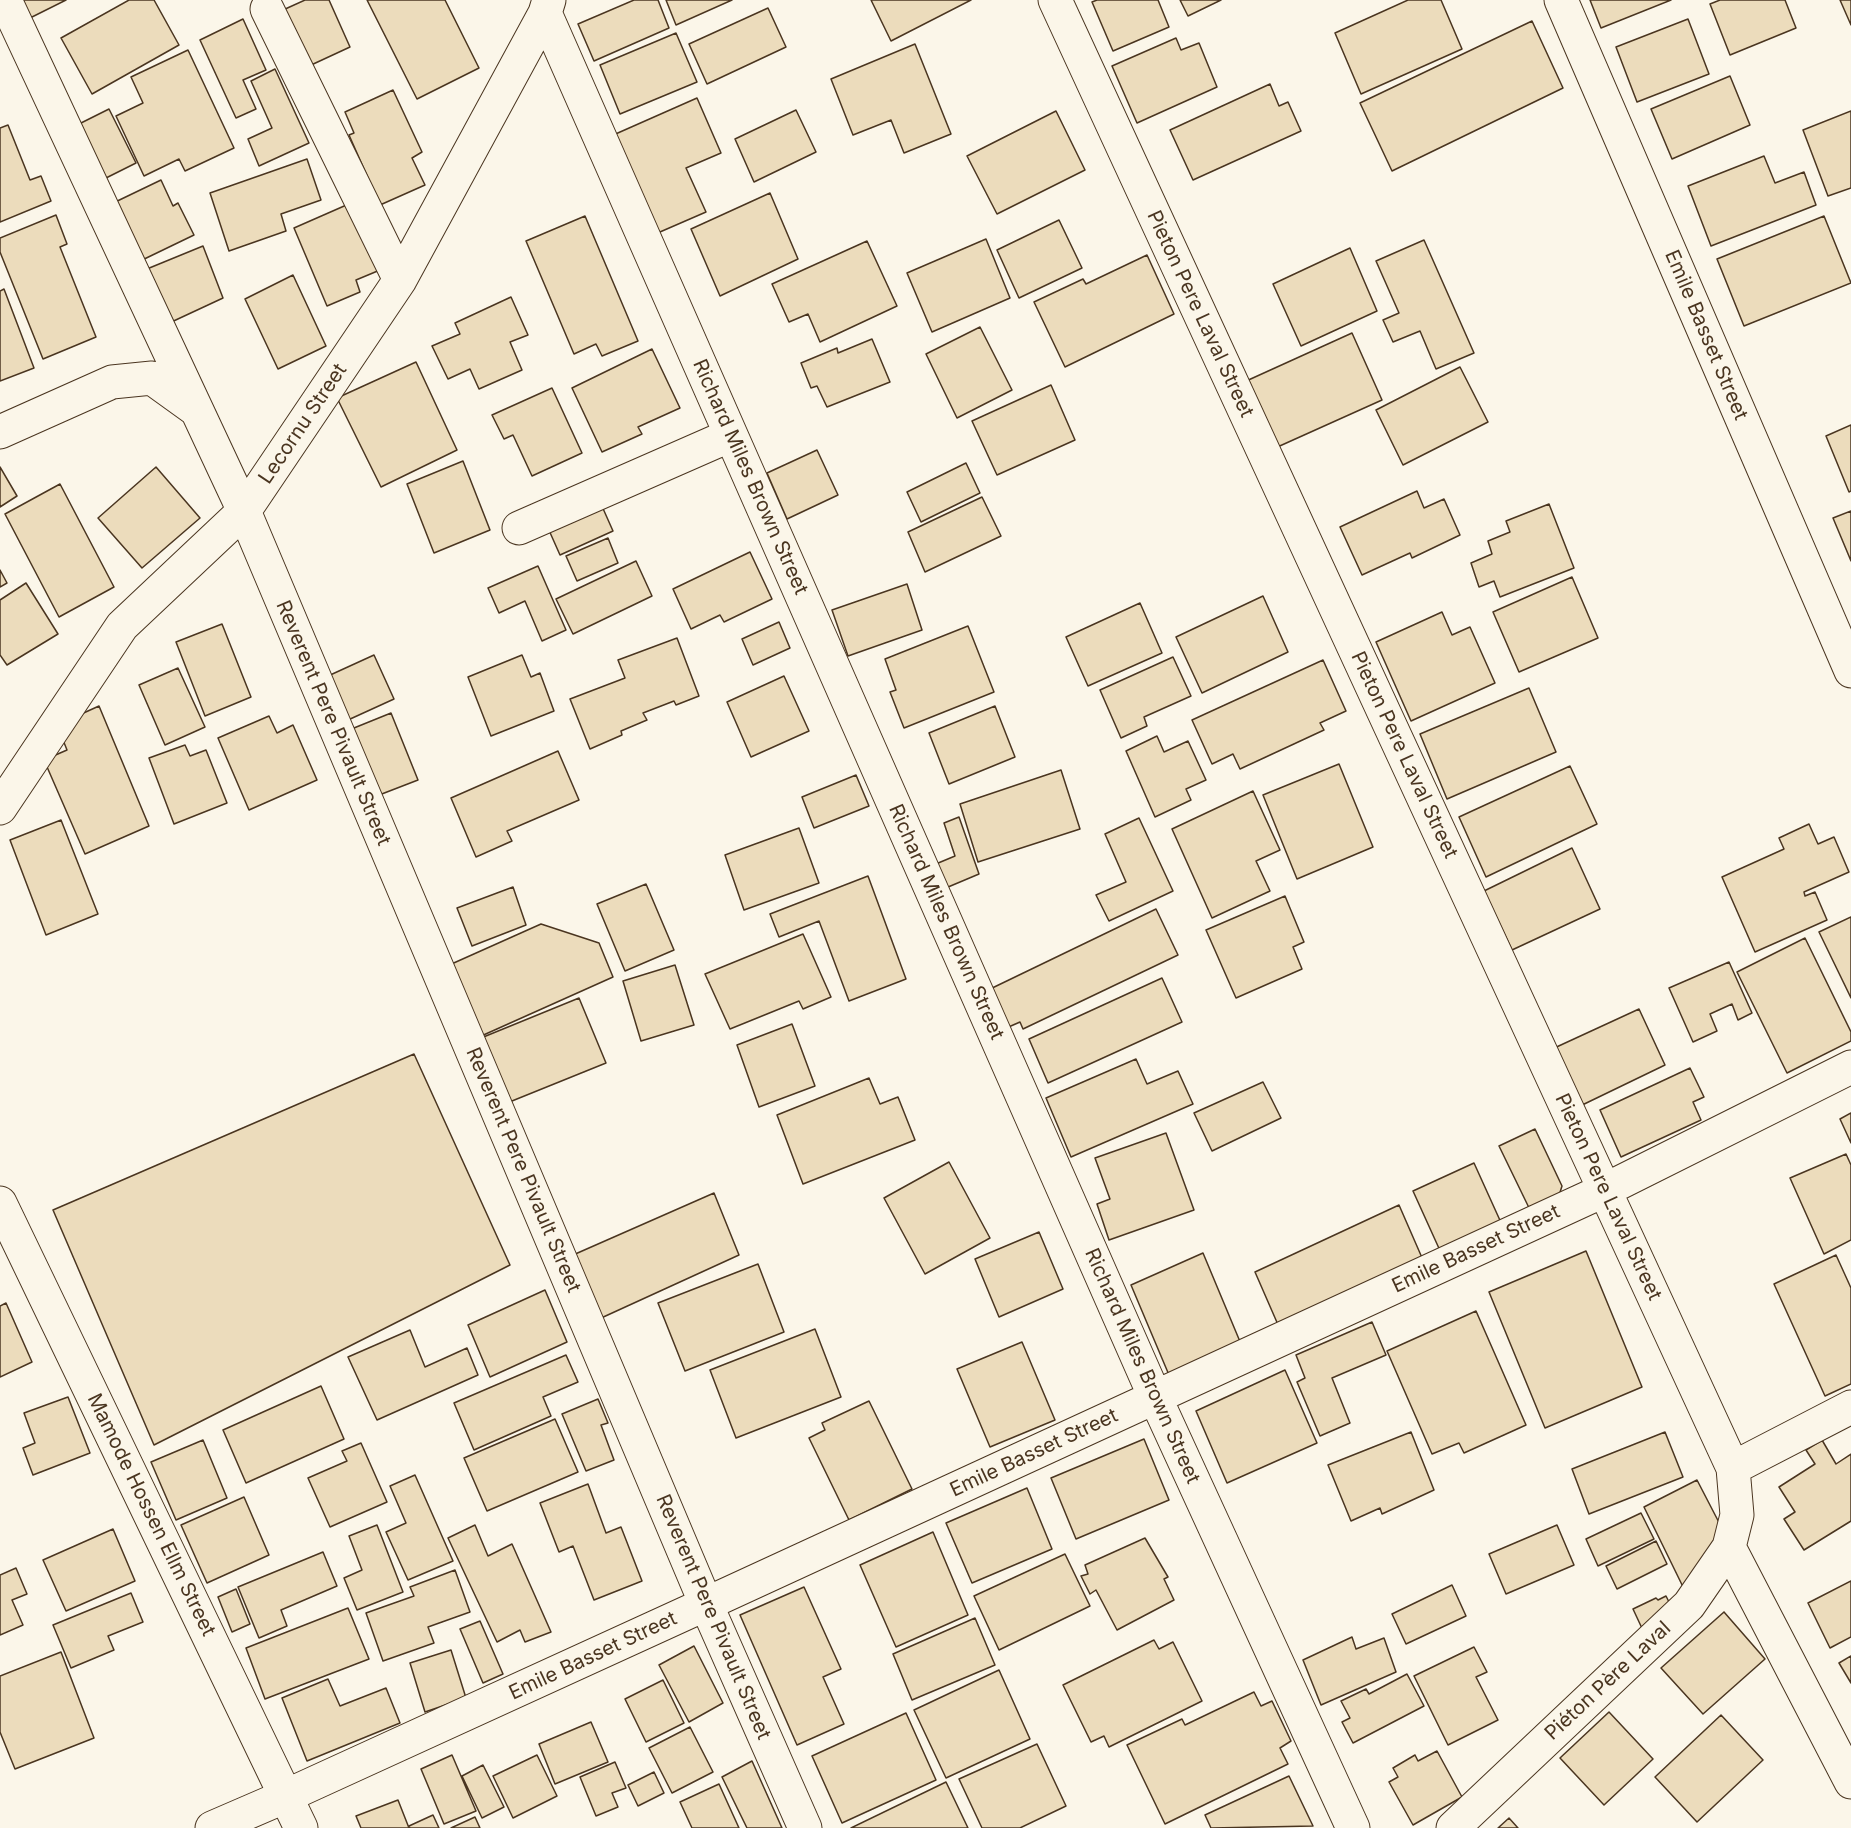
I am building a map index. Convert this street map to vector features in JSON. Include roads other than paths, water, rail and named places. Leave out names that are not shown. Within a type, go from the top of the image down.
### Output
[{"type":"street","name":"Reverent Pere Pivault Street","points":[[4,0],[244,511],[706,1604],[805,1828]]},
{"type":"street","name":"Pieton Pere Laval Street","points":[[1054,0],[1733,1468],[1737,1515]]},
{"type":"street","name":"Emile Basset Street","points":[[1561,0],[1851,671]]},
{"type":"street","points":[[267,9],[400,280]]},
{"type":"street","name":"Lecornu Street","points":[[0,808],[122,626],[244,511],[400,280],[537,10]]},
{"type":"street","name":"Richard Miles Brown Street","points":[[537,10],[731,435],[1155,1397],[1353,1828]]},
{"type":"street","points":[[0,432],[112,382],[152,378],[196,410]]},
{"type":"street","points":[[519,528],[731,435]]},
{"type":"street","name":"Emile Basset Street","points":[[212,1828],[706,1604],[1605,1190],[1851,1067]]},
{"type":"street","name":"Mamode Hossen Ellm Street","points":[[0,1203],[301,1828]]},
{"type":"street","points":[[1733,1468],[1851,1407]]},
{"type":"street","name":"Piéton Père Laval","points":[[1453,1828],[1689,1605],[1729,1546],[1737,1515]]},
{"type":"street","points":[[1729,1546],[1851,1782]]}]
